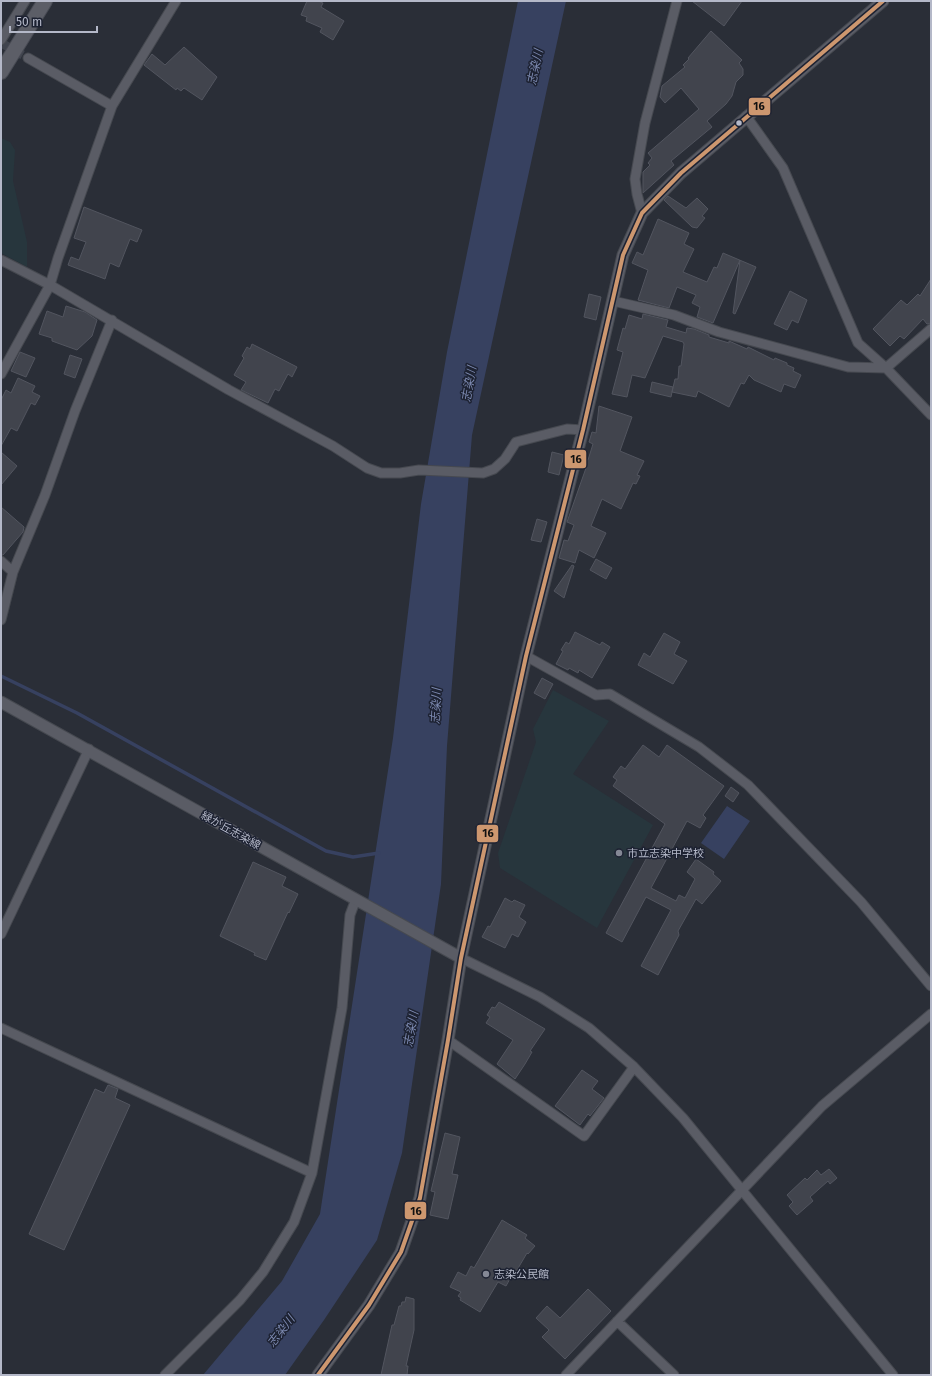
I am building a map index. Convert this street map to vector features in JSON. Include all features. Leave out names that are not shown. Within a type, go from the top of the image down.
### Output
[{"type":"main road","points":[[1,72],[45,1]]},
{"type":"street","points":[[2,43],[25,1]]},
{"type":"street","points":[[1,374],[50,285],[58,258],[112,106],[176,1]]},
{"type":"street","points":[[642,213],[635,179],[646,123],[677,1]]},
{"type":"street","points":[[318,1375],[369,1305],[401,1252],[420,1198],[461,958],[526,656],[582,430],[623,255],[642,213],[681,173],[746,116],[883,1]]},
{"type":"street","points":[[28,58],[112,106]]},
{"type":"street","points":[[746,116],[783,168],[858,343],[886,368],[931,415]]},
{"type":"street","points":[[1,260],[50,285],[112,320],[229,390],[333,446],[367,468],[381,473],[400,473],[419,470],[483,473],[494,469],[505,459],[516,442],[567,429],[582,430]]},
{"type":"street","points":[[613,301],[674,315],[719,332],[848,367],[886,368],[931,329]]},
{"type":"street","points":[[1,620],[13,572],[45,494],[74,411],[112,320]]},
{"type":"street","points":[[1,561],[13,572]]},
{"type":"street","points":[[526,656],[596,696],[610,694],[699,747],[748,785],[861,902],[931,986]]},
{"type":"street","name":"緑が丘志染線","points":[[1,702],[89,749],[461,958]]},
{"type":"street","points":[[1,934],[89,749]]},
{"type":"street","points":[[165,1375],[240,1300],[263,1272],[294,1222],[312,1173],[342,1008],[350,915],[356,899]]},
{"type":"street","points":[[461,958],[540,998],[589,1028],[634,1067],[683,1118],[893,1375]]},
{"type":"street","points":[[566,1375],[822,1106],[931,1014]]},
{"type":"street","points":[[1,1028],[312,1173]]},
{"type":"street","points":[[448,1040],[584,1136],[634,1067]]},
{"type":"street","points":[[617,1321],[674,1375]]},
{"type":"shaded area","points":[[1,138],[10,142],[15,150],[13,181],[27,242],[27,267],[1,253]]},
{"type":"shaded area","points":[[553,690],[609,721],[573,774],[653,825],[597,928],[500,868],[498,853],[536,742],[533,729]]},
{"type":"water","name":"志染川","points":[[518,1],[566,1],[472,435],[447,746],[441,884],[402,1153],[377,1240],[324,1320],[285,1375],[203,1375],[282,1281],[320,1214],[393,738],[421,504],[447,352]]},
{"type":"water","points":[[727,806],[750,821],[724,859],[701,843]]},
{"type":"building","points":[[307,1],[318,1],[323,3],[321,7],[344,21],[333,40],[320,32],[322,28],[306,21],[307,17],[301,15]]},
{"type":"building","points":[[692,1],[742,1],[724,26]]},
{"type":"building","points":[[711,31],[742,60],[739,63],[743,69],[743,75],[736,82],[732,96],[726,104],[707,121],[712,127],[671,161],[674,165],[643,193],[643,172],[650,165],[648,163],[652,158],[648,153],[699,109],[681,88],[665,103],[660,97],[662,86],[685,67],[683,65],[689,59],[688,58]]},
{"type":"building","points":[[184,47],[217,77],[202,100],[184,88],[181,91],[177,88],[176,90],[144,65],[152,54],[165,65]]},
{"type":"building","points":[[668,196],[686,208],[697,198],[708,209],[702,216],[705,218],[697,228],[692,227],[664,200]]},
{"type":"building","points":[[84,207],[142,230],[137,242],[130,239],[119,267],[110,263],[105,279],[68,265],[71,257],[79,260],[86,242],[74,238]]},
{"type":"building","points":[[658,219],[689,233],[684,244],[694,249],[683,272],[707,282],[714,267],[717,268],[723,253],[740,260],[713,323],[697,317],[700,307],[692,303],[696,295],[677,287],[669,308],[638,300],[648,270],[632,263],[637,252],[643,255]]},
{"type":"building","points":[[740,260],[756,267],[735,314],[733,313]]},
{"type":"building","points":[[931,279],[931,323],[927,324],[923,319],[904,339],[900,336],[890,346],[873,329],[901,300],[907,305],[918,294],[920,296]]},
{"type":"building","points":[[790,291],[807,300],[798,323],[792,320],[787,330],[774,324]]},
{"type":"building","points":[[589,294],[601,297],[596,320],[584,317]]},
{"type":"building","points":[[66,306],[85,312],[97,320],[92,336],[77,350],[52,341],[52,338],[39,334],[47,311],[63,317]]},
{"type":"building","points":[[643,314],[668,320],[666,327],[686,333],[687,328],[694,329],[709,335],[709,337],[729,343],[729,341],[747,349],[748,347],[774,360],[775,358],[787,363],[787,365],[794,368],[793,371],[801,375],[795,388],[784,384],[781,392],[754,380],[749,375],[744,384],[741,383],[729,407],[698,391],[696,397],[672,392],[675,379],[678,379],[679,366],[681,366],[684,344],[683,342],[663,336],[645,378],[632,375],[627,397],[612,394],[623,352],[617,350],[623,328],[625,329],[629,315],[642,319]]},
{"type":"building","points":[[252,344],[297,367],[292,377],[288,374],[279,391],[275,389],[268,403],[241,390],[246,382],[234,375],[244,358],[242,356],[247,347],[250,349]]},
{"type":"building","points":[[20,352],[35,358],[26,377],[11,371]]},
{"type":"building","points":[[70,355],[82,359],[75,378],[64,374]]},
{"type":"building","points":[[18,378],[35,386],[32,392],[40,396],[35,405],[31,403],[17,431],[11,428],[1,446],[1,400],[6,390],[11,393]]},
{"type":"building","points":[[652,382],[673,387],[671,397],[650,392]]},
{"type":"building","points":[[599,406],[632,417],[620,451],[644,461],[637,475],[640,476],[636,484],[633,483],[621,509],[602,499],[591,526],[606,533],[594,558],[579,550],[575,563],[559,558],[564,540],[568,541],[574,525],[567,522],[586,468],[581,465],[583,459],[588,460],[593,444],[589,442],[592,432],[596,433]]},
{"type":"building","points":[[1,452],[17,466],[1,485]]},
{"type":"building","points":[[552,452],[564,455],[559,475],[548,472]]},
{"type":"building","points":[[1,507],[24,527],[23,532],[3,555],[1,555]]},
{"type":"building","points":[[537,519],[547,522],[541,542],[531,540]]},
{"type":"building","points":[[596,559],[612,568],[606,579],[590,570]]},
{"type":"building","points":[[572,565],[574,566],[564,598],[554,591]]},
{"type":"building","points":[[575,632],[600,645],[602,642],[610,647],[592,678],[579,670],[578,673],[569,668],[568,670],[556,664],[563,651],[561,650],[566,642],[569,644]]},
{"type":"building","points":[[664,633],[680,642],[674,654],[687,661],[673,684],[638,665],[644,653],[650,657]]},
{"type":"building","points":[[542,678],[553,684],[545,699],[534,693]]},
{"type":"building","points":[[643,745],[659,757],[667,745],[724,786],[703,815],[706,818],[700,828],[687,821],[651,888],[676,901],[679,895],[685,898],[695,879],[687,872],[696,859],[714,872],[713,874],[721,881],[702,904],[696,899],[678,931],[679,935],[658,975],[641,966],[671,910],[646,897],[622,942],[606,933],[665,824],[613,786],[617,780],[613,777],[621,766],[625,769]]},
{"type":"building","points":[[731,787],[739,793],[733,802],[725,796]]},
{"type":"building","points":[[253,862],[286,877],[282,886],[298,894],[266,960],[220,936]]},
{"type":"building","points":[[505,898],[512,902],[514,900],[525,905],[519,917],[526,922],[518,937],[512,934],[505,948],[482,937],[488,926],[490,927]]},
{"type":"building","points":[[499,1002],[545,1029],[530,1051],[532,1052],[515,1079],[497,1064],[513,1040],[486,1023],[490,1017],[487,1015],[492,1007],[495,1008]]},
{"type":"building","points":[[582,1070],[598,1081],[592,1089],[604,1098],[590,1116],[588,1114],[580,1125],[555,1106]]},
{"type":"building","points":[[108,1085],[118,1089],[115,1098],[130,1105],[64,1250],[29,1234],[95,1089],[104,1093]]},
{"type":"building","points":[[445,1133],[460,1137],[452,1174],[458,1175],[448,1219],[430,1215],[435,1192],[431,1191]]},
{"type":"building","points":[[829,1169],[837,1178],[830,1184],[828,1181],[810,1197],[813,1201],[797,1215],[789,1206],[793,1202],[787,1195],[805,1178],[807,1180],[817,1170],[821,1175]]},
{"type":"building","points":[[502,1220],[527,1235],[525,1238],[535,1246],[528,1254],[527,1253],[517,1270],[520,1271],[515,1279],[511,1277],[506,1286],[498,1282],[480,1312],[460,1300],[461,1298],[458,1296],[461,1292],[450,1287],[458,1272],[466,1276],[471,1266],[474,1268]]},
{"type":"building","points":[[588,1289],[611,1311],[565,1359],[542,1337],[549,1330],[536,1318],[547,1306],[560,1318]]},
{"type":"building","points":[[406,1297],[414,1299],[414,1330],[406,1366],[408,1366],[407,1375],[381,1375],[392,1325],[394,1325],[399,1306],[401,1306],[402,1302],[405,1302]]},
{"type":"waterway","points":[[1,676],[77,713],[326,851],[353,857],[379,853]]},
{"type":"tunnel","points":[[3,44],[28,58]]},
{"type":"transit line","name":"16","points":[[318,1375],[369,1305],[401,1252],[420,1198],[461,958],[526,656],[583,430],[623,255],[642,213],[681,173],[883,1]]},
{"type":"place","name":"市立志染中学校","points":[[619,853]]},
{"type":"place","name":"志染公民館","points":[[486,1274]]}]
